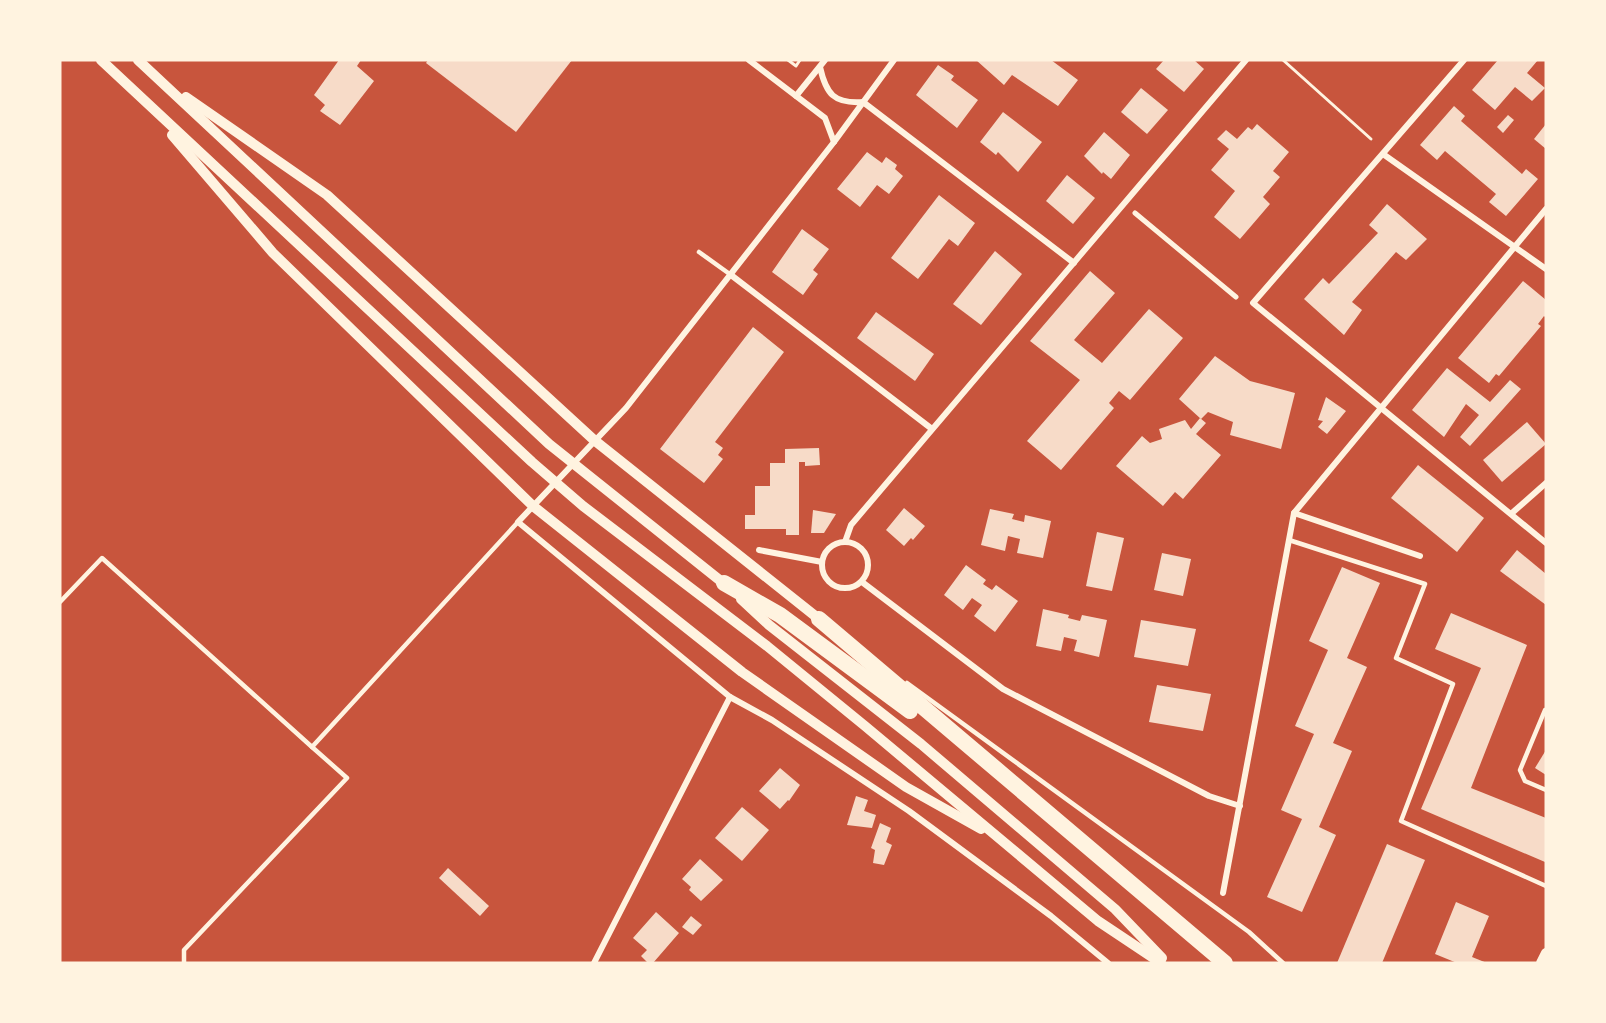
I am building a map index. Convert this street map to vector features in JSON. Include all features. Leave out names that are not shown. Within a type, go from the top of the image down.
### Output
[{"type":"highway","points":[[724,583],[780,615],[1022,794]]},
{"type":"highway","points":[[819,619],[1022,794],[1226,963]]},
{"type":"street","points":[[101,60],[532,462],[583,506],[785,660],[1098,921],[1161,963]]},
{"type":"street","points":[[138,60],[549,444],[724,583],[769,624],[921,744],[1115,909],[1166,963]]},
{"type":"street","points":[[749,60],[825,118],[833,133],[834,142]]},
{"type":"street","points":[[796,96],[825,60]]},
{"type":"street","points":[[894,60],[834,142],[626,408],[518,522],[730,698],[772,720],[909,811],[1051,916],[1108,963]]},
{"type":"street","points":[[845,542],[851,525],[1245,60]]},
{"type":"street","points":[[1464,60],[1253,303],[1546,543]]},
{"type":"street","points":[[820,67],[824,84],[833,98],[848,103],[863,102],[1074,263]]},
{"type":"street","points":[[156,76],[327,195],[591,443],[819,619]]},
{"type":"street","points":[[137,94],[273,253],[536,502],[742,672],[906,787],[1004,843]]},
{"type":"street","points":[[1383,154],[1546,269]]},
{"type":"street","points":[[1223,893],[1287,540],[1294,513],[1546,209]]},
{"type":"street","points":[[1136,213],[1236,297]]},
{"type":"street","points":[[731,275],[932,429]]},
{"type":"street","points":[[1512,513],[1546,483]]},
{"type":"street","points":[[1294,513],[1420,556]]},
{"type":"street","points":[[845,542],[860,547],[868,560],[869,568],[862,582],[849,588],[835,586],[825,576],[822,562],[828,550],[845,542]]},
{"type":"street","points":[[759,550],[822,562]]},
{"type":"street","points":[[862,582],[1003,689],[1209,796],[1240,806]]},
{"type":"street","points":[[594,963],[730,698]]},
{"type":"street","points":[[1541,963],[1546,953]]},
{"type":"lane","points":[[699,252],[731,275]]},
{"type":"lane","points":[[312,747],[518,522]]},
{"type":"lane","points":[[1287,540],[1425,584],[1396,658],[1453,684],[1401,821],[1546,886]]},
{"type":"lane","points":[[60,602],[102,558],[347,778],[184,950],[184,963]]},
{"type":"lane","points":[[819,619],[895,675]]},
{"type":"lane","points":[[905,682],[1249,932],[1283,963]]},
{"type":"lane","points":[[1545,710],[1521,770],[1525,781],[1546,790]]},
{"type":"path","points":[[788,60],[796,66],[800,60]]},
{"type":"path","points":[[1283,60],[1371,139]]},
{"type":"building","points":[[339,60],[361,60],[357,66],[374,81],[340,125],[320,111],[325,105],[314,95]]},
{"type":"building","points":[[428,60],[572,60],[516,132],[426,63]]},
{"type":"building","points":[[976,60],[1051,60],[1078,80],[1058,106],[1012,75],[1004,85]]},
{"type":"building","points":[[1164,60],[1194,60],[1204,69],[1184,92],[1156,69]]},
{"type":"building","points":[[1498,60],[1538,60],[1527,73],[1545,88],[1532,101],[1515,87],[1495,110],[1472,90]]},
{"type":"building","points":[[938,65],[954,76],[951,80],[978,100],[957,128],[916,95]]},
{"type":"building","points":[[1141,88],[1168,110],[1147,134],[1121,112]]},
{"type":"building","points":[[1454,106],[1465,116],[1461,121],[1522,174],[1526,169],[1538,179],[1506,216],[1489,202],[1496,194],[1445,151],[1437,160],[1420,145]]},
{"type":"building","points":[[1003,112],[1042,142],[1018,172],[998,152],[996,155],[980,142]]},
{"type":"building","points":[[1508,115],[1514,120],[1503,133],[1497,127]]},
{"type":"building","points":[[1257,124],[1289,152],[1273,171],[1280,177],[1263,197],[1270,204],[1240,239],[1214,217],[1235,191],[1211,170],[1229,149],[1217,139],[1226,130],[1237,139],[1248,127],[1252,130]]},
{"type":"building","points":[[1546,124],[1546,149],[1534,139]]},
{"type":"building","points":[[1104,132],[1130,155],[1111,179],[1103,172],[1102,174],[1084,156]]},
{"type":"building","points":[[867,152],[882,163],[886,157],[897,165],[895,169],[903,176],[889,194],[877,185],[860,207],[837,189]]},
{"type":"building","points":[[1067,175],[1095,198],[1073,224],[1046,201]]},
{"type":"building","points":[[939,195],[975,223],[958,246],[949,239],[918,279],[891,258]]},
{"type":"building","points":[[1387,204],[1427,239],[1406,260],[1396,252],[1352,302],[1362,310],[1344,335],[1304,299],[1323,278],[1329,284],[1378,233],[1369,225]]},
{"type":"building","points":[[802,229],[829,249],[813,270],[818,274],[803,295],[772,272]]},
{"type":"building","points":[[995,251],[1022,274],[981,325],[953,304]]},
{"type":"building","points":[[1090,271],[1115,293],[1074,340],[1102,363],[1149,309],[1183,338],[1130,400],[1119,391],[1109,403],[1114,408],[1061,470],[1027,441],[1080,380],[1030,341]]},
{"type":"building","points":[[1523,281],[1546,300],[1546,318],[1544,316],[1538,324],[1541,326],[1499,376],[1496,374],[1489,383],[1458,358]]},
{"type":"building","points":[[876,312],[934,354],[915,381],[857,338]]},
{"type":"building","points":[[753,327],[784,352],[715,442],[723,448],[718,455],[723,459],[704,483],[660,449]]},
{"type":"building","points":[[1215,356],[1250,381],[1295,393],[1281,449],[1230,435],[1233,422],[1208,412],[1201,419],[1179,399]]},
{"type":"building","points":[[1447,368],[1490,402],[1510,380],[1521,389],[1470,446],[1460,437],[1479,415],[1466,404],[1444,437],[1412,410]]},
{"type":"building","points":[[1326,397],[1346,411],[1327,434],[1318,427],[1323,421],[1318,420]]},
{"type":"building","points":[[1200,418],[1206,423],[1196,434],[1221,455],[1183,499],[1175,492],[1163,506],[1116,466],[1142,436],[1150,443],[1162,439],[1159,429],[1185,420],[1191,429]]},
{"type":"building","points":[[1527,422],[1546,444],[1502,482],[1483,460]]},
{"type":"building","points":[[819,448],[820,465],[805,466],[805,462],[799,462],[799,535],[786,535],[786,529],[745,529],[745,515],[755,515],[755,486],[770,486],[770,463],[785,463],[785,449]]},
{"type":"building","points":[[1418,465],[1484,518],[1457,552],[1391,498]]},
{"type":"building","points":[[904,508],[925,526],[913,540],[911,538],[904,546],[886,530]]},
{"type":"building","points":[[990,509],[1014,514],[1012,519],[1024,522],[1025,515],[1051,521],[1043,558],[1017,553],[1020,539],[1008,536],[1005,551],[981,545]]},
{"type":"building","points":[[813,510],[836,514],[824,533],[811,533]]},
{"type":"building","points":[[1097,532],[1124,538],[1112,591],[1086,586]]},
{"type":"building","points":[[1517,550],[1546,574],[1546,605],[1500,571]]},
{"type":"building","points":[[1162,553],[1191,559],[1183,596],[1154,590]]},
{"type":"building","points":[[966,565],[986,580],[983,584],[992,590],[996,585],[1018,601],[995,632],[974,616],[982,605],[972,598],[963,610],[944,595]]},
{"type":"building","points":[[1342,567],[1380,583],[1347,658],[1367,667],[1333,743],[1352,751],[1319,827],[1336,835],[1302,912],[1267,897],[1302,819],[1281,810],[1314,734],[1295,726],[1328,650],[1309,641]]},
{"type":"building","points":[[1043,609],[1069,615],[1068,618],[1080,621],[1082,615],[1107,620],[1099,657],[1074,651],[1077,640],[1064,637],[1061,651],[1036,646]]},
{"type":"building","points":[[1451,613],[1527,645],[1471,788],[1546,818],[1545,862],[1421,809],[1481,668],[1435,649]]},
{"type":"building","points":[[1141,620],[1196,629],[1188,666],[1134,657]]},
{"type":"building","points":[[1157,685],[1211,694],[1203,731],[1149,722]]},
{"type":"building","points":[[1546,750],[1546,775],[1535,768]]},
{"type":"building","points":[[780,768],[800,785],[780,809],[759,791]]},
{"type":"building","points":[[856,796],[868,800],[864,811],[876,815],[872,828],[847,825]]},
{"type":"building","points":[[742,807],[769,830],[742,861],[715,838]]},
{"type":"building","points":[[880,823],[891,828],[886,842],[892,845],[884,865],[873,863],[875,850],[871,848]]},
{"type":"building","points":[[1387,844],[1425,860],[1382,963],[1337,963]]},
{"type":"building","points":[[700,859],[723,880],[701,901],[689,890],[691,887],[682,879]]},
{"type":"building","points":[[448,868],[489,906],[480,916],[439,878]]},
{"type":"building","points":[[1456,902],[1489,916],[1472,957],[1487,963],[1457,963],[1435,954]]},
{"type":"building","points":[[656,912],[679,933],[653,963],[648,963],[641,956],[647,950],[633,938]]},
{"type":"building","points":[[691,916],[702,925],[693,935],[682,927]]}]
